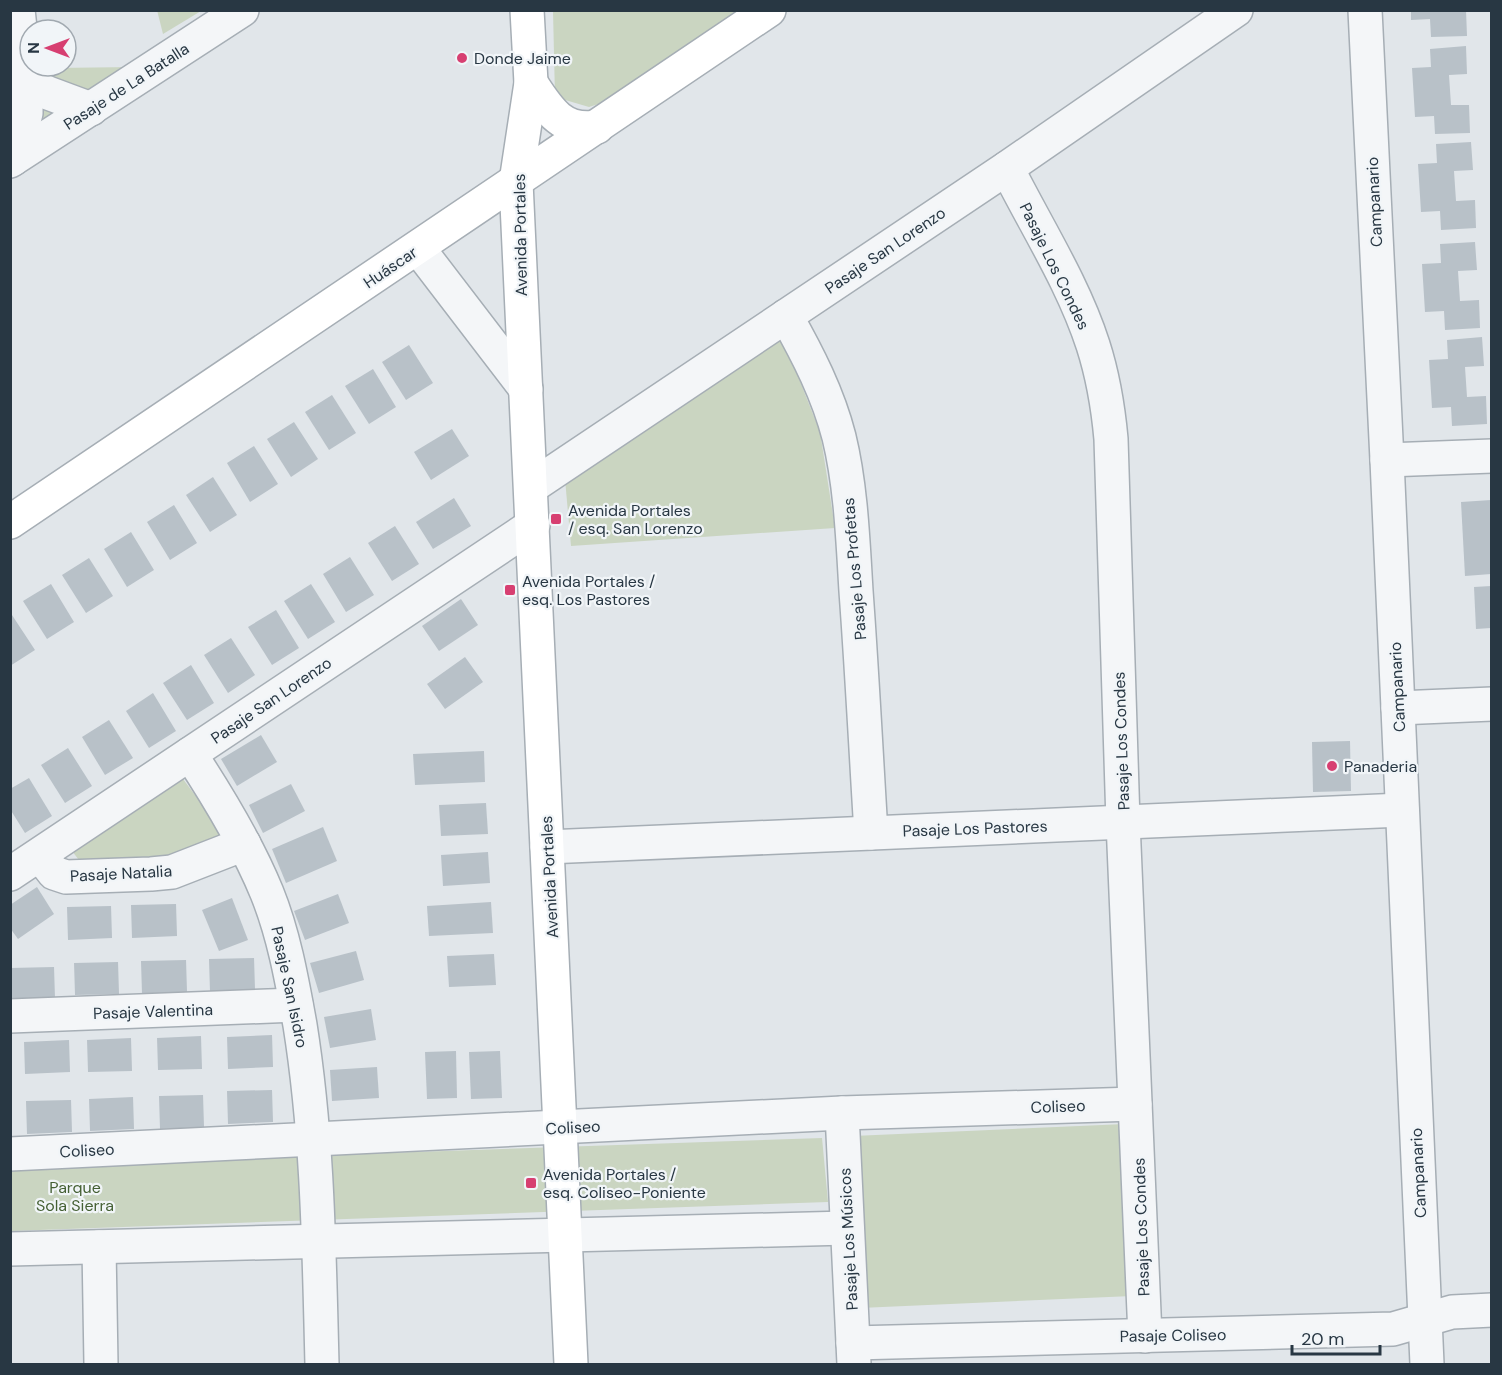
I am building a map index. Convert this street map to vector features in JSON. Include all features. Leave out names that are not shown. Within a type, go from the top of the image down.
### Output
[{"type":"main road","name":"Avenida Portales","points":[[527,10],[531,83],[516,182],[571,1365]]},
{"type":"main road","name":"Huáscar","points":[[10,522],[768,11]]},
{"type":"main road","points":[[531,83],[548,109],[569,126],[588,129],[597,127]]},
{"type":"street","points":[[12,160],[26,113],[26,82],[18,10]]},
{"type":"street","name":"Pasaje de La Batalla","points":[[12,160],[242,10]]},
{"type":"street","name":"Pasaje San Lorenzo","points":[[531,487],[1007,168],[1236,10]]},
{"type":"street","name":"Campanario","points":[[1365,10],[1427,1365]]},
{"type":"street","points":[[26,82],[91,109]]},
{"type":"street","name":"Pasaje Los Condes","points":[[1007,168],[1083,318],[1107,399],[1111,439],[1123,822],[1145,1336]]},
{"type":"street","points":[[418,248],[526,389]]},
{"type":"street","name":"Pasaje Los Profetas","points":[[786,316],[824,389],[839,439],[847,484],[853,544],[871,833]]},
{"type":"street","points":[[1387,460],[1491,456]]},
{"type":"street","name":"Pasaje San Lorenzo","points":[[10,874],[532,525]]},
{"type":"street","points":[[1398,708],[1491,704]]},
{"type":"street","name":"Pasaje San Isidro","points":[[190,754],[211,786],[243,844],[267,894],[281,934],[304,1051],[314,1139],[322,1365]]},
{"type":"street","name":"Pasaje Los Pastores","points":[[547,847],[1402,810]]},
{"type":"street","name":"Pasaje Natalia","points":[[40,855],[54,873],[66,877],[152,874],[172,872],[243,844]]},
{"type":"street","name":"Pasaje Valentina","points":[[10,1016],[296,1005]]},
{"type":"street","name":"Coliseo","points":[[10,1154],[842,1113],[1135,1104]]},
{"type":"street","name":"Pasaje Los Músicos","points":[[842,1113],[853,1354]]},
{"type":"street","points":[[10,1249],[847,1228]]},
{"type":"street","points":[[99,1247],[101,1365]]},
{"type":"street","name":"Pasaje Coliseo","points":[[853,1354],[1145,1336],[1393,1329],[1452,1312],[1491,1310]]},
{"type":"green space","points":[[157,10],[201,10],[201,11],[163,34]]},
{"type":"green space","points":[[553,11],[751,11],[630,94],[589,107],[555,97]]},
{"type":"green space","points":[[135,67],[25,148],[30,78],[78,78],[78,68]]},
{"type":"green space","points":[[783,338],[820,432],[835,528],[571,546],[565,479]]},
{"type":"green space","points":[[183,779],[213,819],[223,845],[92,877],[72,851]]},
{"type":"green space","points":[[1125,1124],[1132,1296],[860,1308],[853,1136]]},
{"type":"green space","name":"Parque Sola Sierra","points":[[822,1138],[828,1202],[11,1231],[10,1166]]},
{"type":"building","points":[[1411,10],[1466,10],[1467,36],[1431,37],[1430,19],[1411,20]]},
{"type":"building","points":[[1466,46],[1467,74],[1449,75],[1451,105],[1469,105],[1470,133],[1435,134],[1434,116],[1415,117],[1412,68],[1431,67],[1430,49]]},
{"type":"building","points":[[1471,142],[1473,170],[1454,171],[1456,201],[1475,200],[1476,228],[1441,230],[1440,211],[1421,212],[1418,164],[1437,163],[1436,144]]},
{"type":"building","points":[[1475,242],[1477,270],[1458,271],[1460,301],[1479,300],[1480,328],[1445,330],[1444,311],[1425,312],[1422,264],[1441,263],[1440,244]]},
{"type":"building","points":[[1482,337],[1484,366],[1465,367],[1467,397],[1486,396],[1487,424],[1452,426],[1451,407],[1432,408],[1429,360],[1448,359],[1447,340]]},
{"type":"building","points":[[409,345],[433,383],[406,400],[382,362]]},
{"type":"building","points":[[373,369],[396,407],[369,424],[345,386]]},
{"type":"building","points":[[332,395],[356,433],[329,450],[305,412]]},
{"type":"building","points":[[294,422],[318,459],[291,477],[267,439]]},
{"type":"building","points":[[452,429],[469,456],[431,480],[414,452]]},
{"type":"building","points":[[254,446],[278,484],[250,502],[227,463]]},
{"type":"building","points":[[213,477],[237,515],[210,532],[186,495]]},
{"type":"building","points":[[454,498],[471,526],[433,549],[416,522]]},
{"type":"building","points":[[1491,500],[1491,574],[1465,576],[1461,502]]},
{"type":"building","points":[[174,505],[197,543],[170,560],[147,522]]},
{"type":"building","points":[[395,526],[419,564],[392,581],[368,543]]},
{"type":"building","points":[[131,532],[154,570],[127,587],[104,549]]},
{"type":"building","points":[[350,557],[374,595],[346,612],[323,574]]},
{"type":"building","points":[[89,558],[113,596],[86,613],[62,575]]},
{"type":"building","points":[[51,584],[74,622],[47,639],[23,601]]},
{"type":"building","points":[[311,584],[335,622],[308,639],[284,601]]},
{"type":"building","points":[[1491,586],[1491,628],[1476,629],[1474,587]]},
{"type":"building","points":[[461,599],[478,625],[439,651],[422,626]]},
{"type":"building","points":[[276,610],[299,648],[272,665],[248,627]]},
{"type":"building","points":[[10,612],[35,650],[10,666]]},
{"type":"building","points":[[231,638],[255,675],[228,693],[204,655]]},
{"type":"building","points":[[465,657],[483,682],[445,709],[427,684]]},
{"type":"building","points":[[191,665],[214,703],[187,720],[163,683]]},
{"type":"building","points":[[153,693],[176,731],[149,748],[126,711]]},
{"type":"building","points":[[109,720],[133,758],[105,775],[82,737]]},
{"type":"building","points":[[261,735],[277,762],[237,786],[221,759]]},
{"type":"building","name":"Panaderia","points":[[1350,741],[1351,791],[1313,792],[1312,742]]},
{"type":"building","points":[[68,748],[92,786],[65,803],[41,765]]},
{"type":"building","points":[[484,751],[485,782],[415,785],[413,754]]},
{"type":"building","points":[[29,778],[52,816],[25,833],[10,809],[10,789]]},
{"type":"building","points":[[291,784],[305,811],[263,833],[249,805]]},
{"type":"building","points":[[486,803],[488,834],[441,836],[439,805]]},
{"type":"building","points":[[323,827],[337,861],[286,883],[272,849]]},
{"type":"building","points":[[488,852],[490,883],[443,886],[441,855]]},
{"type":"building","points":[[37,887],[54,914],[18,939],[10,928],[10,905]]},
{"type":"building","points":[[338,894],[349,923],[305,940],[294,911]]},
{"type":"building","points":[[232,898],[248,940],[219,951],[202,910]]},
{"type":"building","points":[[491,902],[493,933],[429,936],[427,906]]},
{"type":"building","points":[[176,904],[177,936],[132,938],[131,905]]},
{"type":"building","points":[[111,906],[112,938],[68,940],[67,907]]},
{"type":"building","points":[[356,951],[364,980],[319,993],[310,963]]},
{"type":"building","points":[[494,954],[496,985],[449,987],[447,956]]},
{"type":"building","points":[[254,958],[255,990],[210,992],[209,959]]},
{"type":"building","points":[[186,960],[187,992],[142,994],[141,961]]},
{"type":"building","points":[[118,962],[119,994],[75,995],[74,963]]},
{"type":"building","points":[[54,967],[55,999],[10,1000],[10,968]]},
{"type":"building","points":[[371,1009],[376,1040],[330,1048],[324,1017]]},
{"type":"building","points":[[272,1035],[273,1067],[228,1069],[227,1037]]},
{"type":"building","points":[[201,1036],[202,1069],[158,1070],[157,1038]]},
{"type":"building","points":[[131,1038],[132,1071],[88,1072],[87,1040]]},
{"type":"building","points":[[69,1040],[70,1072],[25,1074],[24,1042]]},
{"type":"building","points":[[456,1051],[457,1098],[427,1099],[425,1052]]},
{"type":"building","points":[[500,1051],[502,1098],[471,1099],[469,1052]]},
{"type":"building","points":[[377,1067],[379,1098],[332,1101],[330,1070]]},
{"type":"building","points":[[272,1090],[273,1122],[228,1124],[227,1091]]},
{"type":"building","points":[[203,1095],[204,1127],[160,1129],[159,1096]]},
{"type":"building","points":[[133,1097],[134,1129],[90,1131],[89,1099]]},
{"type":"building","points":[[71,1100],[72,1132],[27,1134],[26,1101]]},
{"type":"place","name":"Donde Jaime","points":[[462,58]]},
{"type":"place","name":"Avenida Portales / esq. San Lorenzo","points":[[556,519]]},
{"type":"place","name":"Avenida Portales / esq. Los Pastores","points":[[510,590]]},
{"type":"place","name":"Panaderia","points":[[1332,766]]},
{"type":"place","name":"Avenida Portales / esq. Coliseo-Poniente","points":[[531,1183]]}]
